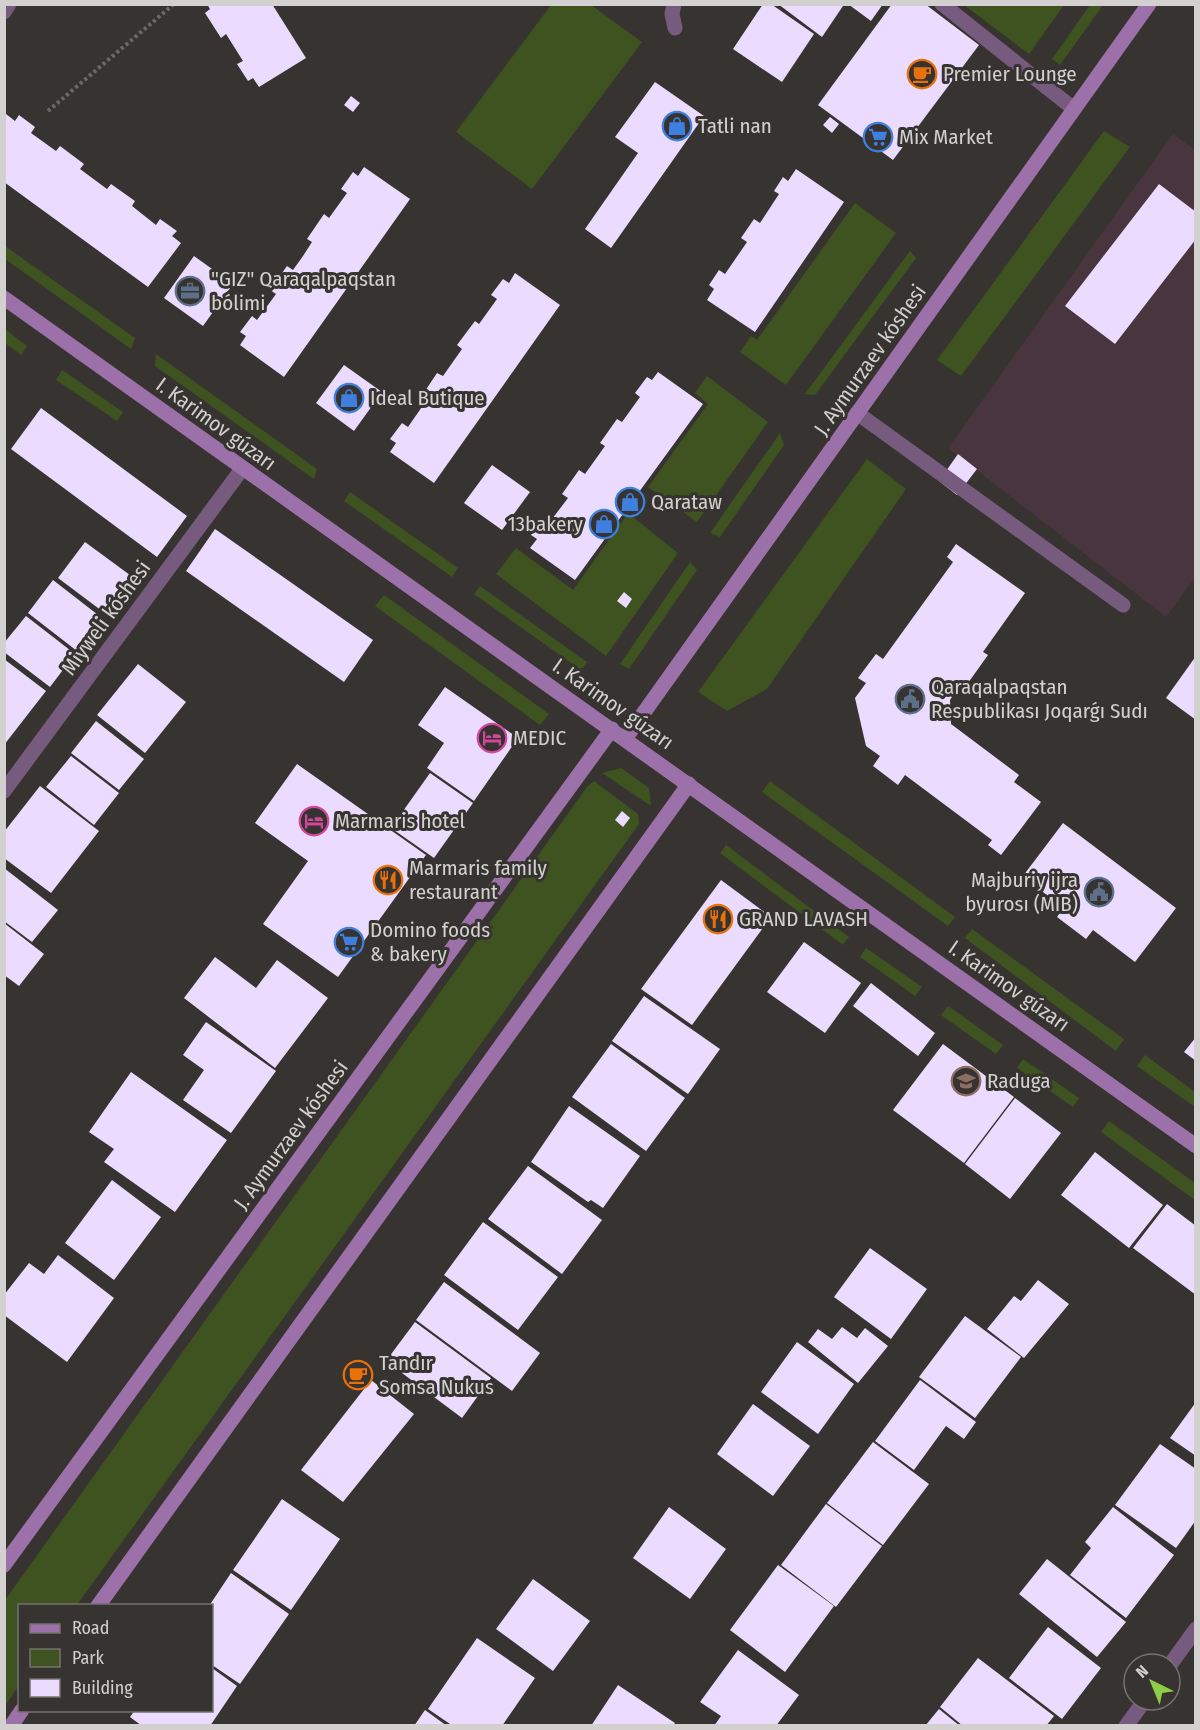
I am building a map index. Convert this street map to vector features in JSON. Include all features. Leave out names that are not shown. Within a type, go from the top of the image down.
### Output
[{"type":"street","points":[[4,12],[9,4]]},
{"type":"street","points":[[674,4],[672,14],[675,28]]},
{"type":"street","points":[[942,4],[1074,109]]},
{"type":"street","name":"J. Aymurzaev kóshesi","points":[[625,739],[1149,4]]},
{"type":"street","name":"I. Karimov gúzarı","points":[[4,298],[1196,1146]]},
{"type":"street","points":[[857,414],[1123,605]]},
{"type":"street","name":"Miyweli kóshesi","points":[[4,791],[242,469]]},
{"type":"street","name":"J. Aymurzaev kóshesi","points":[[4,1565],[612,729]]},
{"type":"street","points":[[99,1604],[689,784]]},
{"type":"street","points":[[1179,1652],[1196,1629]]},
{"type":"street","points":[[12,1725],[21,1712]]},
{"type":"street","points":[[1126,1725],[1136,1712]]},
{"type":"path","points":[[48,111],[174,4]]},
{"type":"shaded area","points":[[1173,134],[1195,150],[1195,578],[1166,617],[948,448]]},
{"type":"green space","points":[[551,5],[591,5],[642,42],[532,189],[456,132]]},
{"type":"green space","points":[[964,5],[1064,5],[1029,54]]},
{"type":"green space","points":[[1090,5],[1103,5],[1060,65],[1052,59]]},
{"type":"green space","points":[[1104,131],[1130,147],[961,376],[937,360]]},
{"type":"green space","points":[[855,203],[896,233],[786,385],[740,352],[751,336],[757,340]]},
{"type":"green space","points":[[5,246],[135,338],[131,349],[5,259]]},
{"type":"green space","points":[[910,251],[916,258],[815,395],[805,394]]},
{"type":"green space","points":[[5,329],[27,346],[21,355],[5,343]]},
{"type":"green space","points":[[156,354],[317,469],[314,479],[155,366]]},
{"type":"green space","points":[[62,370],[123,412],[117,421],[56,380]]},
{"type":"green space","points":[[707,376],[768,422],[697,522],[648,487],[708,404],[695,393]]},
{"type":"green space","points":[[780,433],[784,445],[720,537],[710,533]]},
{"type":"green space","points":[[867,459],[906,489],[767,689],[727,711],[698,692]]},
{"type":"green space","points":[[350,492],[458,568],[452,577],[344,501]]},
{"type":"green space","points":[[628,513],[678,553],[606,656],[496,574],[516,548],[573,590]]},
{"type":"green space","points":[[690,562],[697,570],[629,669],[620,664]]},
{"type":"green space","points":[[480,586],[587,662],[581,670],[474,594]]},
{"type":"green space","points":[[384,595],[549,714],[540,725],[375,606]]},
{"type":"green space","points":[[621,768],[649,788],[651,806],[602,773]]},
{"type":"green space","points":[[594,781],[638,814],[639,824],[78,1604],[18,1604],[18,1686],[5,1706],[5,1600],[587,787]]},
{"type":"green space","points":[[770,781],[955,917],[948,926],[762,792]]},
{"type":"green space","points":[[726,845],[849,937],[843,945],[720,853]]},
{"type":"green space","points":[[972,929],[1124,1039],[1116,1051],[965,938]]},
{"type":"green space","points":[[866,948],[922,987],[915,996],[860,957]]},
{"type":"green space","points":[[948,1006],[1003,1045],[996,1054],[941,1015]]},
{"type":"green space","points":[[1145,1055],[1195,1092],[1195,1107],[1137,1066]]},
{"type":"green space","points":[[1023,1059],[1079,1098],[1073,1107],[1017,1068]]},
{"type":"green space","points":[[1109,1121],[1195,1183],[1195,1200],[1101,1132]]},
{"type":"building","points":[[207,4],[272,4],[306,58],[259,87],[253,78],[248,81],[237,64],[243,61],[226,34],[221,38],[205,13],[210,9]]},
{"type":"building","points":[[763,4],[771,4],[814,34],[782,82],[733,49]]},
{"type":"building","points":[[778,4],[841,4],[843,6],[822,37]]},
{"type":"building","points":[[848,4],[883,4],[871,21]]},
{"type":"building","points":[[892,4],[925,4],[979,45],[893,160],[818,105]]},
{"type":"building","points":[[655,82],[704,116],[611,248],[585,229],[638,153],[615,137]]},
{"type":"building","points":[[351,96],[360,103],[353,112],[344,105]]},
{"type":"building","points":[[6,114],[15,121],[19,115],[35,127],[31,133],[56,151],[60,146],[84,164],[80,169],[107,189],[111,184],[135,201],[132,206],[156,225],[160,219],[177,231],[172,236],[181,243],[148,287],[4,182]]},
{"type":"building","points":[[830,117],[839,124],[832,133],[823,125]]},
{"type":"building","points":[[364,167],[410,199],[284,377],[240,345],[246,336],[240,332],[252,316],[257,320],[276,294],[270,290],[287,266],[293,270],[312,242],[307,239],[324,214],[329,218],[347,193],[341,189],[353,172],[358,176]]},
{"type":"building","points":[[796,169],[844,202],[755,332],[707,300],[714,289],[709,285],[719,270],[725,274],[747,242],[741,238],[754,219],[760,223],[779,194],[774,191],[783,177],[788,181]]},
{"type":"building","points":[[1159,184],[1196,212],[1196,239],[1115,344],[1065,306]]},
{"type":"building","points":[[194,256],[233,284],[203,326],[164,298]]},
{"type":"building","points":[[515,273],[560,305],[434,483],[390,452],[396,443],[390,439],[402,423],[408,427],[426,401],[421,397],[437,373],[443,376],[462,349],[457,345],[475,321],[479,324],[497,299],[491,295],[503,279],[509,283]]},
{"type":"building","name":"Ideal Butique","points":[[344,365],[382,392],[354,431],[316,403]]},
{"type":"building","points":[[658,372],[703,404],[575,580],[530,548],[537,539],[531,535],[543,519],[549,523],[568,498],[562,494],[579,470],[585,474],[605,446],[600,443],[617,419],[622,422],[640,397],[635,393],[647,377],[652,380]]},
{"type":"building","points":[[41,408],[187,516],[157,557],[11,449]]},
{"type":"building","points":[[958,454],[977,469],[957,495],[939,481]]},
{"type":"building","points":[[492,465],[530,492],[502,530],[464,503]]},
{"type":"building","points":[[215,529],[373,640],[344,682],[186,571]]},
{"type":"building","points":[[85,542],[134,578],[106,614],[58,578]]},
{"type":"building","name":"Qaraqalpaqstan Respublikası Joqarǵı Sudı","points":[[956,544],[1025,593],[983,652],[988,655],[958,697],[954,694],[950,700],[951,724],[1019,775],[1014,782],[1041,802],[1001,855],[988,845],[992,840],[905,775],[898,785],[873,766],[880,756],[866,746],[855,698],[866,683],[858,678],[876,654],[883,659],[953,562],[947,557]]},
{"type":"building","points":[[53,580],[102,618],[77,651],[28,613]]},
{"type":"building","points":[[624,592],[632,599],[626,608],[617,601]]},
{"type":"building","points":[[26,616],[75,654],[50,687],[4,652],[4,643]]},
{"type":"building","points":[[1196,656],[1196,720],[1166,698]]},
{"type":"building","points":[[4,659],[46,691],[4,745]]},
{"type":"building","points":[[138,664],[186,702],[145,753],[97,715]]},
{"type":"building","points":[[445,687],[518,738],[474,801],[427,768],[444,743],[418,725]]},
{"type":"building","points":[[96,721],[144,759],[119,790],[71,753]]},
{"type":"building","points":[[71,756],[119,793],[94,825],[46,787]]},
{"type":"building","points":[[297,764],[426,855],[338,977],[263,924],[308,861],[255,823]]},
{"type":"building","points":[[430,773],[473,803],[434,858],[391,828]]},
{"type":"building","points":[[40,786],[99,831],[51,893],[4,858],[4,832]]},
{"type":"building","points":[[622,811],[630,818],[623,827],[615,820]]},
{"type":"building","name":"Majburiy ijra byurosı (MIB)","points":[[1063,823],[1176,908],[1135,962],[1093,930],[1086,939],[1057,917],[1063,908],[1023,876]]},
{"type":"building","points":[[4,868],[58,910],[32,942],[4,921]]},
{"type":"building","points":[[721,880],[771,917],[692,1025],[641,989]]},
{"type":"building","points":[[4,923],[44,954],[19,986],[4,975]]},
{"type":"building","points":[[804,942],[861,983],[825,1033],[767,992]]},
{"type":"building","points":[[215,957],[256,988],[277,960],[328,998],[275,1068],[184,998]]},
{"type":"building","points":[[871,983],[935,1033],[918,1056],[853,1006]]},
{"type":"building","points":[[644,996],[720,1049],[688,1094],[612,1041]]},
{"type":"building","points":[[206,1022],[276,1071],[231,1133],[183,1100],[204,1070],[183,1055]]},
{"type":"building","points":[[1196,1037],[1196,1061],[1184,1052]]},
{"type":"building","points":[[611,1044],[685,1098],[646,1151],[572,1097]]},
{"type":"building","points":[[943,1044],[1014,1097],[964,1163],[893,1110]]},
{"type":"building","points":[[131,1072],[227,1140],[175,1212],[104,1162],[114,1149],[89,1132]]},
{"type":"building","points":[[1015,1098],[1061,1133],[1010,1199],[965,1164]]},
{"type":"building","points":[[569,1106],[640,1156],[603,1208],[591,1200],[588,1202],[531,1162]]},
{"type":"building","points":[[1095,1152],[1163,1205],[1129,1248],[1061,1195]]},
{"type":"building","points":[[528,1166],[602,1220],[562,1274],[488,1219]]},
{"type":"building","points":[[112,1180],[161,1217],[114,1280],[65,1243]]},
{"type":"building","points":[[1167,1204],[1196,1226],[1196,1295],[1133,1248]]},
{"type":"building","points":[[483,1222],[558,1277],[518,1330],[444,1275]]},
{"type":"building","points":[[870,1248],[927,1289],[891,1339],[834,1297]]},
{"type":"building","points":[[58,1255],[114,1298],[67,1362],[4,1315],[4,1295],[29,1263],[44,1274]]},
{"type":"building","points":[[1038,1280],[1069,1304],[1024,1358],[987,1329],[1014,1296],[1021,1301]]},
{"type":"building","points":[[444,1282],[540,1353],[512,1391],[416,1320]]},
{"type":"building","points":[[965,1316],[1021,1357],[975,1418],[919,1377]]},
{"type":"building","points":[[415,1322],[491,1378],[462,1418],[386,1361]]},
{"type":"building","points":[[842,1327],[857,1338],[865,1328],[888,1346],[858,1383],[808,1342],[818,1329],[832,1339]]},
{"type":"building","points":[[797,1342],[854,1384],[818,1434],[761,1392]]},
{"type":"building","points":[[371,1380],[414,1414],[343,1502],[301,1470]]},
{"type":"building","points":[[920,1380],[976,1422],[964,1439],[946,1426],[914,1470],[875,1441]]},
{"type":"building","points":[[1196,1402],[1196,1456],[1170,1438]]},
{"type":"building","points":[[753,1404],[810,1446],[773,1496],[717,1454]]},
{"type":"building","points":[[873,1442],[929,1484],[883,1545],[827,1503]]},
{"type":"building","points":[[1160,1444],[1196,1469],[1196,1520],[1176,1548],[1115,1505]]},
{"type":"building","points":[[282,1499],[340,1539],[291,1610],[233,1570]]},
{"type":"building","points":[[826,1504],[882,1546],[836,1607],[781,1565]]},
{"type":"building","points":[[669,1507],[726,1549],[690,1599],[633,1558]]},
{"type":"building","points":[[1113,1507],[1174,1555],[1126,1618],[1070,1575],[1091,1548],[1085,1542]]},
{"type":"building","points":[[1047,1559],[1126,1622],[1097,1657],[1019,1594]]},
{"type":"building","points":[[778,1565],[834,1606],[785,1672],[730,1630]]},
{"type":"building","points":[[231,1573],[289,1614],[240,1684],[213,1666],[213,1604],[210,1604]]},
{"type":"building","points":[[533,1579],[590,1621],[553,1671],[496,1629]]},
{"type":"building","points":[[1048,1627],[1101,1668],[1062,1719],[1009,1678]]},
{"type":"building","points":[[477,1638],[535,1678],[502,1726],[453,1726],[428,1709]]},
{"type":"building","points":[[738,1650],[799,1695],[776,1726],[714,1726],[721,1716],[700,1702]]},
{"type":"building","points":[[978,1658],[1054,1716],[1046,1726],[963,1726],[940,1707]]},
{"type":"building","points":[[213,1669],[237,1686],[210,1726],[142,1726],[130,1717],[134,1712],[213,1712]]},
{"type":"building","points":[[618,1685],[675,1723],[673,1726],[591,1726]]},
{"type":"building","points":[[939,1709],[960,1726],[925,1726]]},
{"type":"building","points":[[425,1710],[447,1726],[414,1726]]},
{"type":"place","name":"Premier Lounge","points":[[922,74]]},
{"type":"place","name":"Tatli nan","points":[[677,126]]},
{"type":"place","name":"Mix Market","points":[[878,137]]},
{"type":"place","name":"\"GIZ\" Qaraqalpaqstan bólimi","points":[[190,291]]},
{"type":"place","name":"Ideal Butique","points":[[349,398]]},
{"type":"place","name":"Qarataw","points":[[630,502]]},
{"type":"place","name":"13bakery","points":[[604,524]]},
{"type":"place","name":"Qaraqalpaqstan Respublikası Joqarǵı Sudı","points":[[910,699]]},
{"type":"place","name":"MEDIC","points":[[492,738]]},
{"type":"place","name":"Marmaris hotel","points":[[314,821]]},
{"type":"place","name":"Marmaris family restaurant","points":[[388,880]]},
{"type":"place","name":"Majburiy ijra byurosı (MIB)","points":[[1099,892]]},
{"type":"place","name":"GRAND LAVASH","points":[[718,919]]},
{"type":"place","name":"Domino foods & bakery","points":[[349,942]]},
{"type":"place","name":"Raduga","points":[[966,1081]]},
{"type":"place","name":"Tandır Somsa Nukus","points":[[358,1375]]}]
